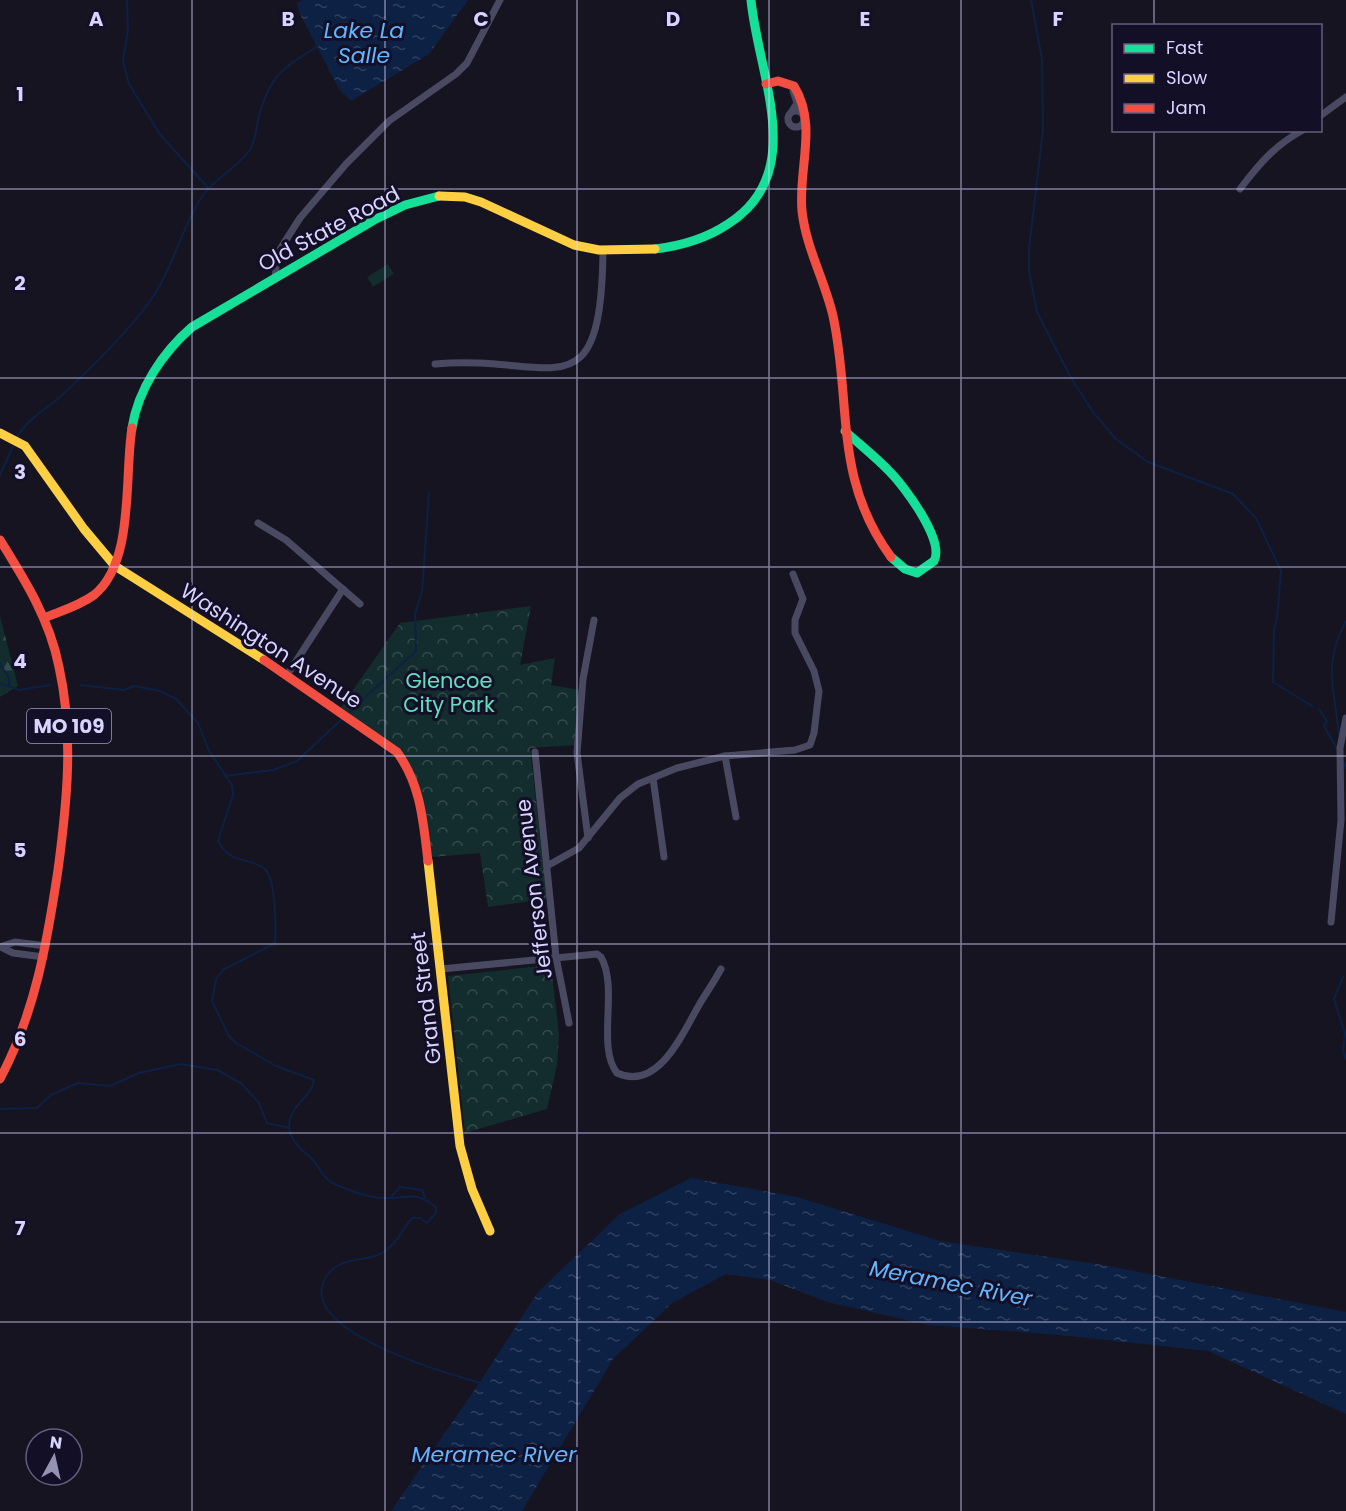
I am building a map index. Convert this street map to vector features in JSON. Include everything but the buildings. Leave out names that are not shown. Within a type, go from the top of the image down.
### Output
[{"type":"street","points":[[275,279],[274,262],[279,249],[315,199],[389,121],[456,74],[467,63],[500,0]]},
{"type":"street","name":"Old State Road","points":[[44,618],[96,593],[115,567],[122,527],[132,423],[149,383],[170,348],[192,328],[355,231],[413,204],[444,195],[472,200],[563,241],[603,251],[640,249],[696,239],[730,225],[754,205],[767,183],[773,153],[773,121],[770,83],[754,33],[751,0]]},
{"type":"street","points":[[770,83],[794,93],[797,103],[788,118],[804,142]]},
{"type":"street","points":[[770,83],[794,86],[805,101],[801,202],[805,227],[833,320],[846,458],[855,492],[869,524],[899,567],[905,571],[917,573],[931,566],[937,548],[929,531],[896,479],[845,431]]},
{"type":"street","points":[[1322,115],[1346,97]]},
{"type":"street","points":[[792,111],[802,113],[805,120],[800,127],[793,126]]},
{"type":"street","points":[[1240,189],[1263,158],[1283,141],[1299,132]]},
{"type":"street","points":[[435,364],[458,362],[556,370],[574,363],[587,349],[596,329],[602,284],[603,251]]},
{"type":"street","name":"Washington Avenue","points":[[0,433],[25,446],[84,530],[115,567],[287,675],[397,752],[404,760]]},
{"type":"street","points":[[846,458],[862,448]]},
{"type":"street","points":[[258,523],[286,540],[360,604]]},
{"type":"street","name":"MO 109","points":[[0,540],[20,570],[44,618],[63,685],[70,758],[66,816],[44,957],[25,1026],[0,1079]]},
{"type":"street","points":[[547,866],[579,848],[620,798],[638,784],[725,756],[804,749],[813,741],[818,684],[795,633],[795,620],[803,599],[793,574]]},
{"type":"street","points":[[287,675],[343,589]]},
{"type":"street","points":[[588,838],[577,753],[583,680],[594,620]]},
{"type":"street","points":[[1331,922],[1341,820],[1340,748],[1346,718]]},
{"type":"street","name":"Jefferson Avenue","points":[[535,752],[556,957],[569,1023]]},
{"type":"street","points":[[725,756],[736,817]]},
{"type":"street","name":"Grand Street","points":[[404,760],[421,802],[464,1166],[490,1231]]},
{"type":"street","points":[[653,778],[664,857]]},
{"type":"street","points":[[1,947],[15,942],[46,946]]},
{"type":"street","points":[[1,947],[14,953],[44,957]]},
{"type":"street","points":[[441,969],[597,954],[601,957],[607,983],[609,1059],[617,1073],[632,1077],[649,1071],[674,1050],[721,969]]},
{"type":"green space","points":[[388,264],[394,274],[373,287],[367,277]]},
{"type":"green space","name":"Glencoe City Park","points":[[531,606],[520,665],[555,658],[551,685],[580,690],[575,745],[530,748],[547,899],[488,907],[480,853],[432,857],[413,770],[341,707],[400,623]]},
{"type":"green space","points":[[0,616],[18,686],[0,697]]},
{"type":"green space","points":[[551,965],[559,1035],[557,1065],[547,1109],[465,1133],[448,976]]},
{"type":"water","name":"Lake La Salle","points":[[303,0],[468,0],[429,54],[351,101],[339,89],[299,12],[297,3]]},
{"type":"water","name":"Meramec River","points":[[691,1178],[797,1197],[940,1241],[1103,1265],[1346,1312],[1346,1414],[1208,1351],[1060,1335],[929,1325],[827,1302],[770,1280],[726,1274],[672,1303],[613,1359],[522,1511],[391,1511],[480,1382],[538,1292],[620,1214]]},
{"type":"waterway","points":[[127,0],[128,30],[123,61],[129,84],[159,133],[208,188]]},
{"type":"waterway","points":[[1031,0],[1042,59],[1043,130],[1029,249],[1029,271],[1037,312],[1070,376],[1093,412],[1116,439],[1148,462],[1233,494],[1256,518],[1281,571],[1274,629],[1273,682],[1312,706]]},
{"type":"waterway","points":[[17,437],[31,420],[60,397],[106,352],[148,304],[201,198],[251,148],[262,105],[272,83],[286,68],[318,46]]},
{"type":"waterway","points":[[0,475],[15,442]]},
{"type":"waterway","points":[[348,713],[416,651],[415,614],[422,592],[429,493]]},
{"type":"waterway","points":[[1339,735],[1332,665],[1334,651],[1346,621]]},
{"type":"waterway","points":[[0,664],[9,678],[9,686]]},
{"type":"waterway","points":[[0,683],[19,690],[50,685]]},
{"type":"waterway","points":[[80,685],[124,690],[134,686],[160,691],[176,699],[198,723],[209,751],[232,785],[233,795],[218,841],[229,854],[259,865],[269,874],[274,904],[275,943],[223,970],[216,979],[212,1001],[229,1036],[236,1043],[276,1066],[314,1080],[310,1090],[295,1108],[290,1119],[290,1131],[294,1141],[325,1176],[339,1186],[376,1197],[417,1197],[436,1207],[436,1213],[427,1223],[420,1218],[412,1218],[394,1243],[384,1252],[346,1262],[333,1269],[328,1274],[321,1294],[330,1313],[350,1330],[377,1346],[438,1370],[481,1383]]},
{"type":"waterway","points":[[1319,709],[1327,721],[1324,726],[1338,750]]},
{"type":"waterway","points":[[225,776],[273,770],[297,761],[344,717]]},
{"type":"waterway","points":[[1343,761],[1346,768]]},
{"type":"waterway","points":[[1343,977],[1334,999],[1345,1033],[1343,1050],[1346,1059]]},
{"type":"waterway","points":[[0,1109],[37,1108],[51,1095],[78,1083],[110,1086],[139,1073],[181,1064],[217,1070],[241,1083],[259,1103],[267,1123],[289,1128]]},
{"type":"waterway","points":[[390,1198],[400,1187],[422,1190],[425,1197]]},
{"type":"traffic: fast","points":[[655,249],[693,241],[728,224],[753,203],[767,178],[773,150],[772,121],[751,0]]},
{"type":"traffic: fast","points":[[132,428],[140,399],[153,372],[171,348],[192,327],[374,220],[405,205],[439,196]]},
{"type":"traffic: fast","points":[[845,431],[897,479],[922,515],[934,541],[936,552],[934,561],[917,573],[905,569],[891,557]]},
{"type":"traffic: slow","points":[[439,196],[465,197],[481,202],[574,245],[599,250],[655,249]]},
{"type":"traffic: slow","points":[[0,433],[25,446],[84,529],[115,566],[264,660]]},
{"type":"traffic: slow","points":[[428,861],[460,1146],[472,1189],[490,1231]]},
{"type":"traffic: jam","points":[[766,84],[778,81],[794,86],[805,116],[806,147],[801,195],[804,225],[833,316],[839,348],[847,440],[852,469],[860,498],[873,528],[891,557]]},
{"type":"traffic: jam","points":[[44,618],[94,595],[107,580],[116,562],[125,517],[132,428]]},
{"type":"traffic: jam","points":[[0,540],[27,585],[50,633],[64,692],[68,743],[61,845],[44,951],[31,1003],[0,1079]]},
{"type":"traffic: jam","points":[[264,660],[397,752],[411,777],[420,804],[428,861]]}]
